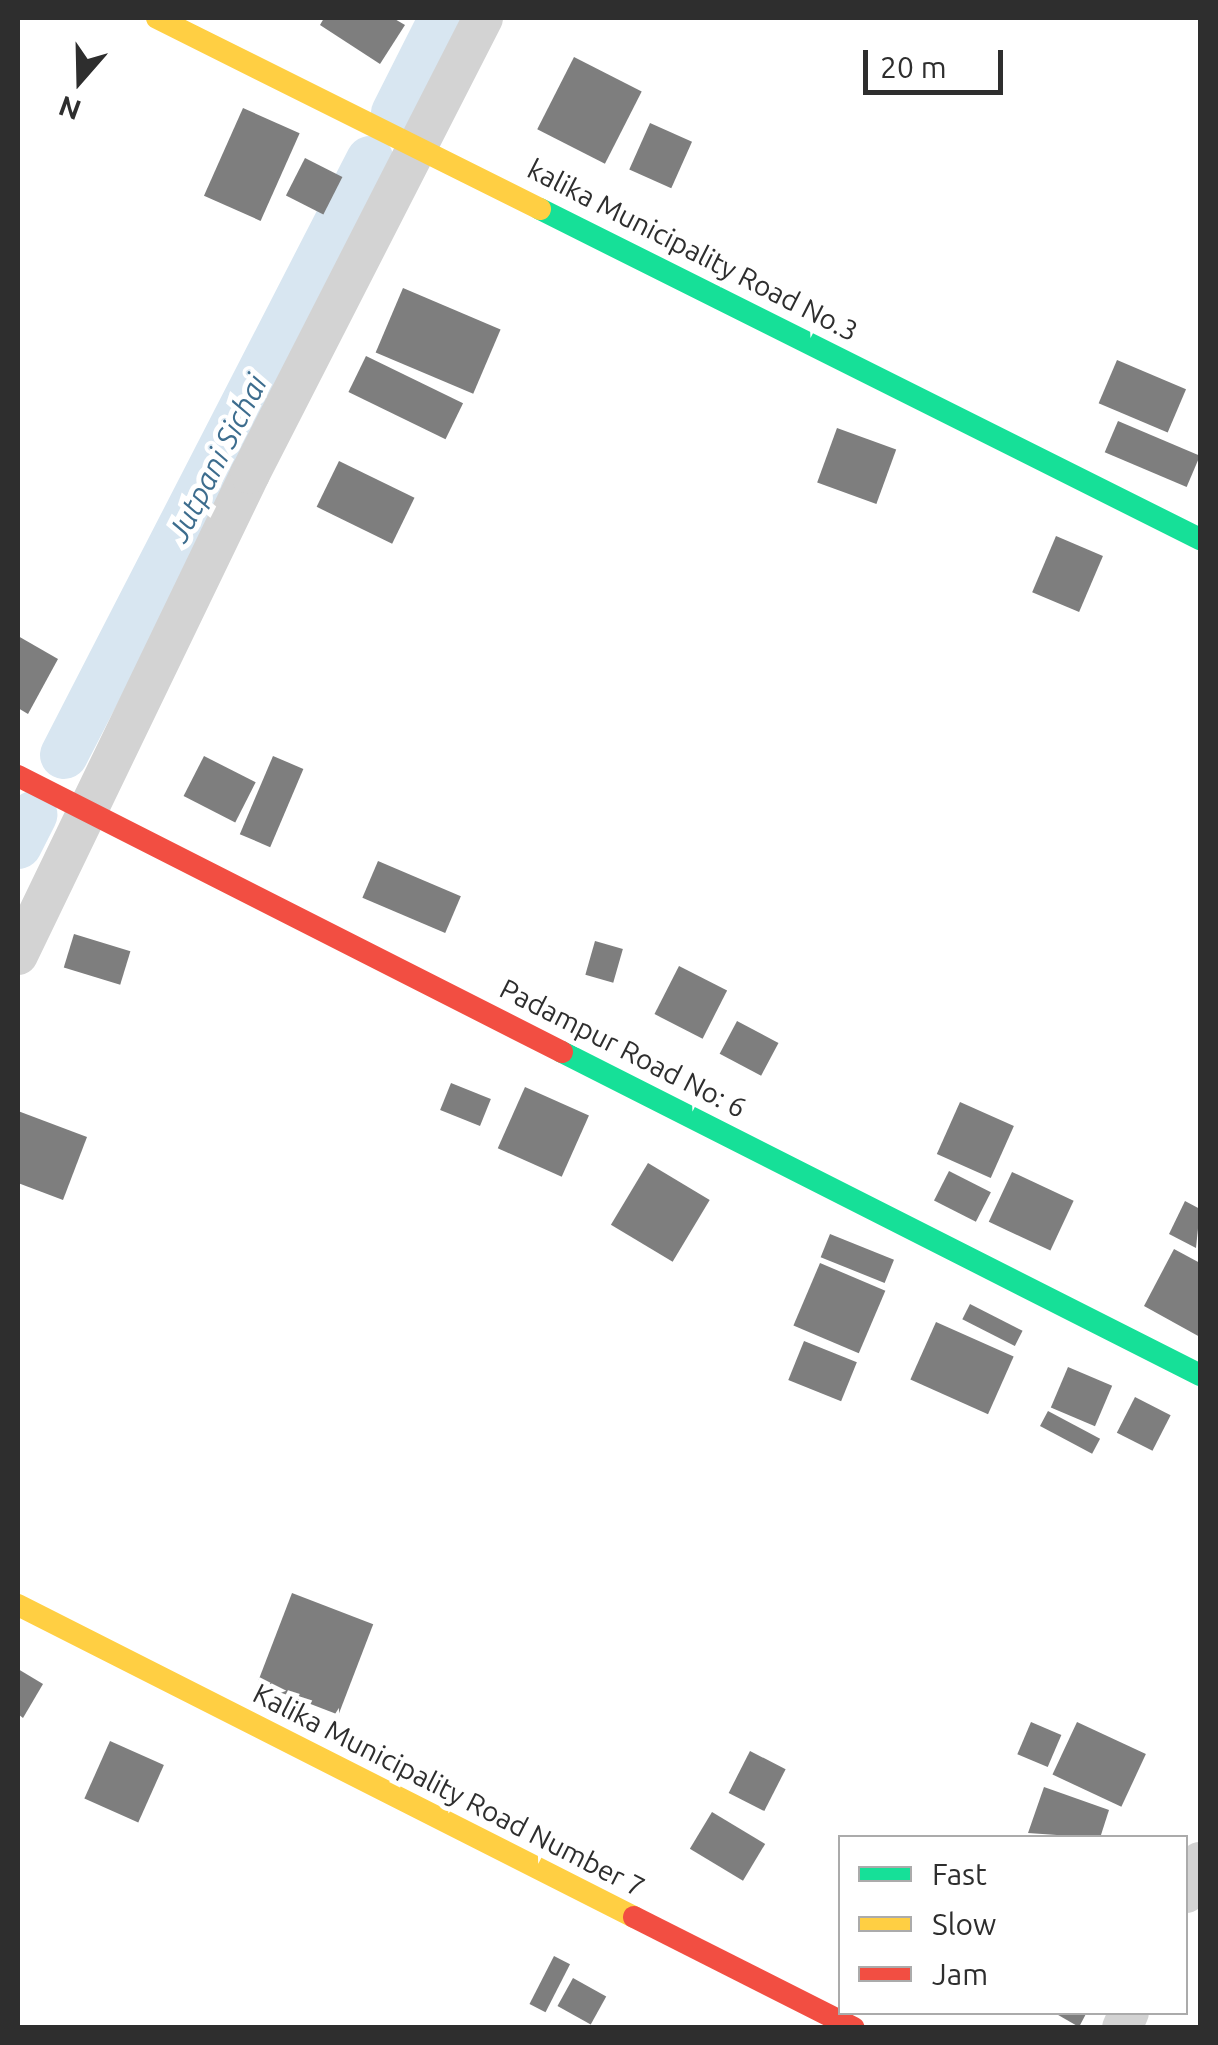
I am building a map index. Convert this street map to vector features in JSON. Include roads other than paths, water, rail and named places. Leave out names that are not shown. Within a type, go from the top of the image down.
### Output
[{"type":"street","name":"kalika Municipality Road No.3","points":[[156,18],[420,146],[1200,539]]},
{"type":"street","points":[[18,955],[91,812],[250,474],[483,18]]},
{"type":"street","name":"Padampur Road No: 6","points":[[18,776],[1200,1374]]},
{"type":"street","name":"Kalika Municipality Road Number 7","points":[[18,1605],[854,2028]]},
{"type":"street","points":[[1188,1889],[1200,1862]]},
{"type":"waterway","name":"Jutpani Sichai","points":[[395,113],[443,18]]},
{"type":"waterway","name":"Jutpani Sichai","points":[[64,755],[370,160]]},
{"type":"waterway","name":"Jutpani Sichai","points":[[18,845],[33,815]]}]
